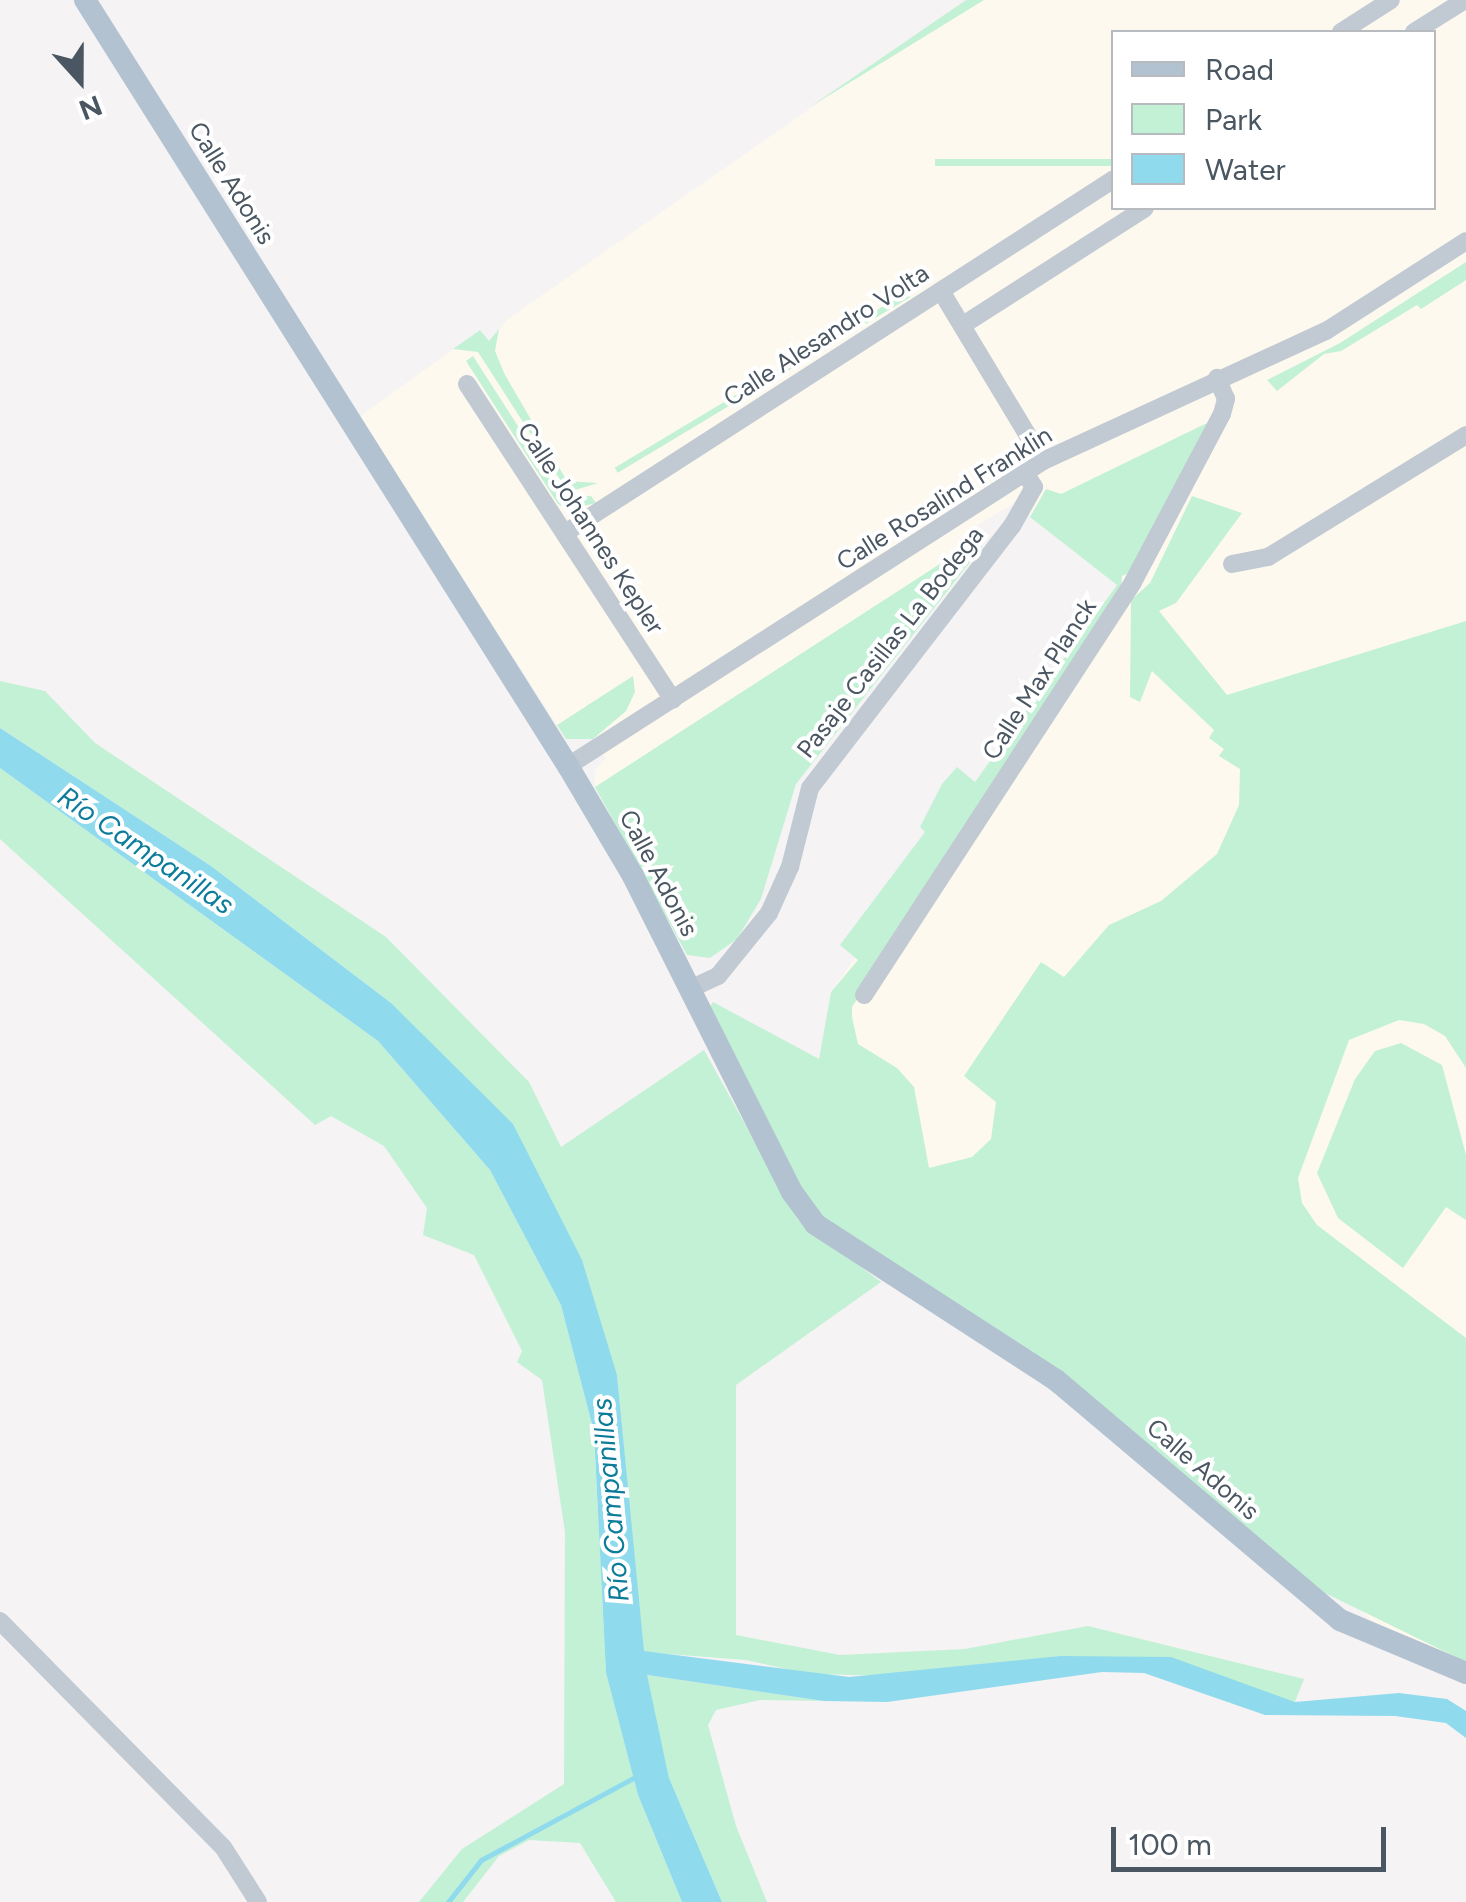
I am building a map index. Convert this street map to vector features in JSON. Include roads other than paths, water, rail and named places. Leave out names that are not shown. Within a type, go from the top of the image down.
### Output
[{"type":"main road","name":"Calle Adonis","points":[[85,0],[568,766],[690,989],[792,1192],[815,1224],[1056,1380],[1340,1620],[1466,1673]]},
{"type":"street","points":[[1343,30],[1391,0]]},
{"type":"street","points":[[1417,30],[1464,0]]},
{"type":"street","name":"Calle Alesandro Volta","points":[[565,533],[1111,182]]},
{"type":"street","points":[[963,325],[1141,210]]},
{"type":"street","name":"Calle Rosalind Franklin","points":[[568,766],[1042,461],[1326,331],[1466,241]]},
{"type":"street","points":[[941,291],[1042,461]]},
{"type":"street","name":"Calle Max Planck","points":[[864,995],[1133,582],[1222,414],[1226,399],[1218,378]]},
{"type":"street","name":"Calle Johannes Kepler","points":[[467,384],[674,700]]},
{"type":"street","points":[[1232,564],[1268,557],[1466,435]]},
{"type":"street","name":"Pasaje Casillas La Bodega","points":[[690,989],[718,976],[769,913],[790,867],[810,788],[1012,526],[1034,487],[1025,472]]},
{"type":"street","points":[[0,1621],[223,1846],[258,1902]]},
{"type":"water","name":"Río Campanillas","points":[[0,728],[211,866],[391,1003],[513,1124],[582,1260],[617,1375],[644,1651],[849,1677],[1060,1656],[1171,1657],[1295,1702],[1399,1693],[1447,1699],[1466,1711],[1466,1738],[1446,1723],[1395,1716],[1265,1715],[1144,1673],[1102,1672],[887,1702],[824,1701],[647,1675],[669,1778],[722,1902],[682,1902],[638,1795],[606,1673],[594,1432],[561,1305],[490,1170],[378,1041],[0,768]]},
{"type":"waterway","points":[[448,1902],[481,1860],[637,1776]]}]
